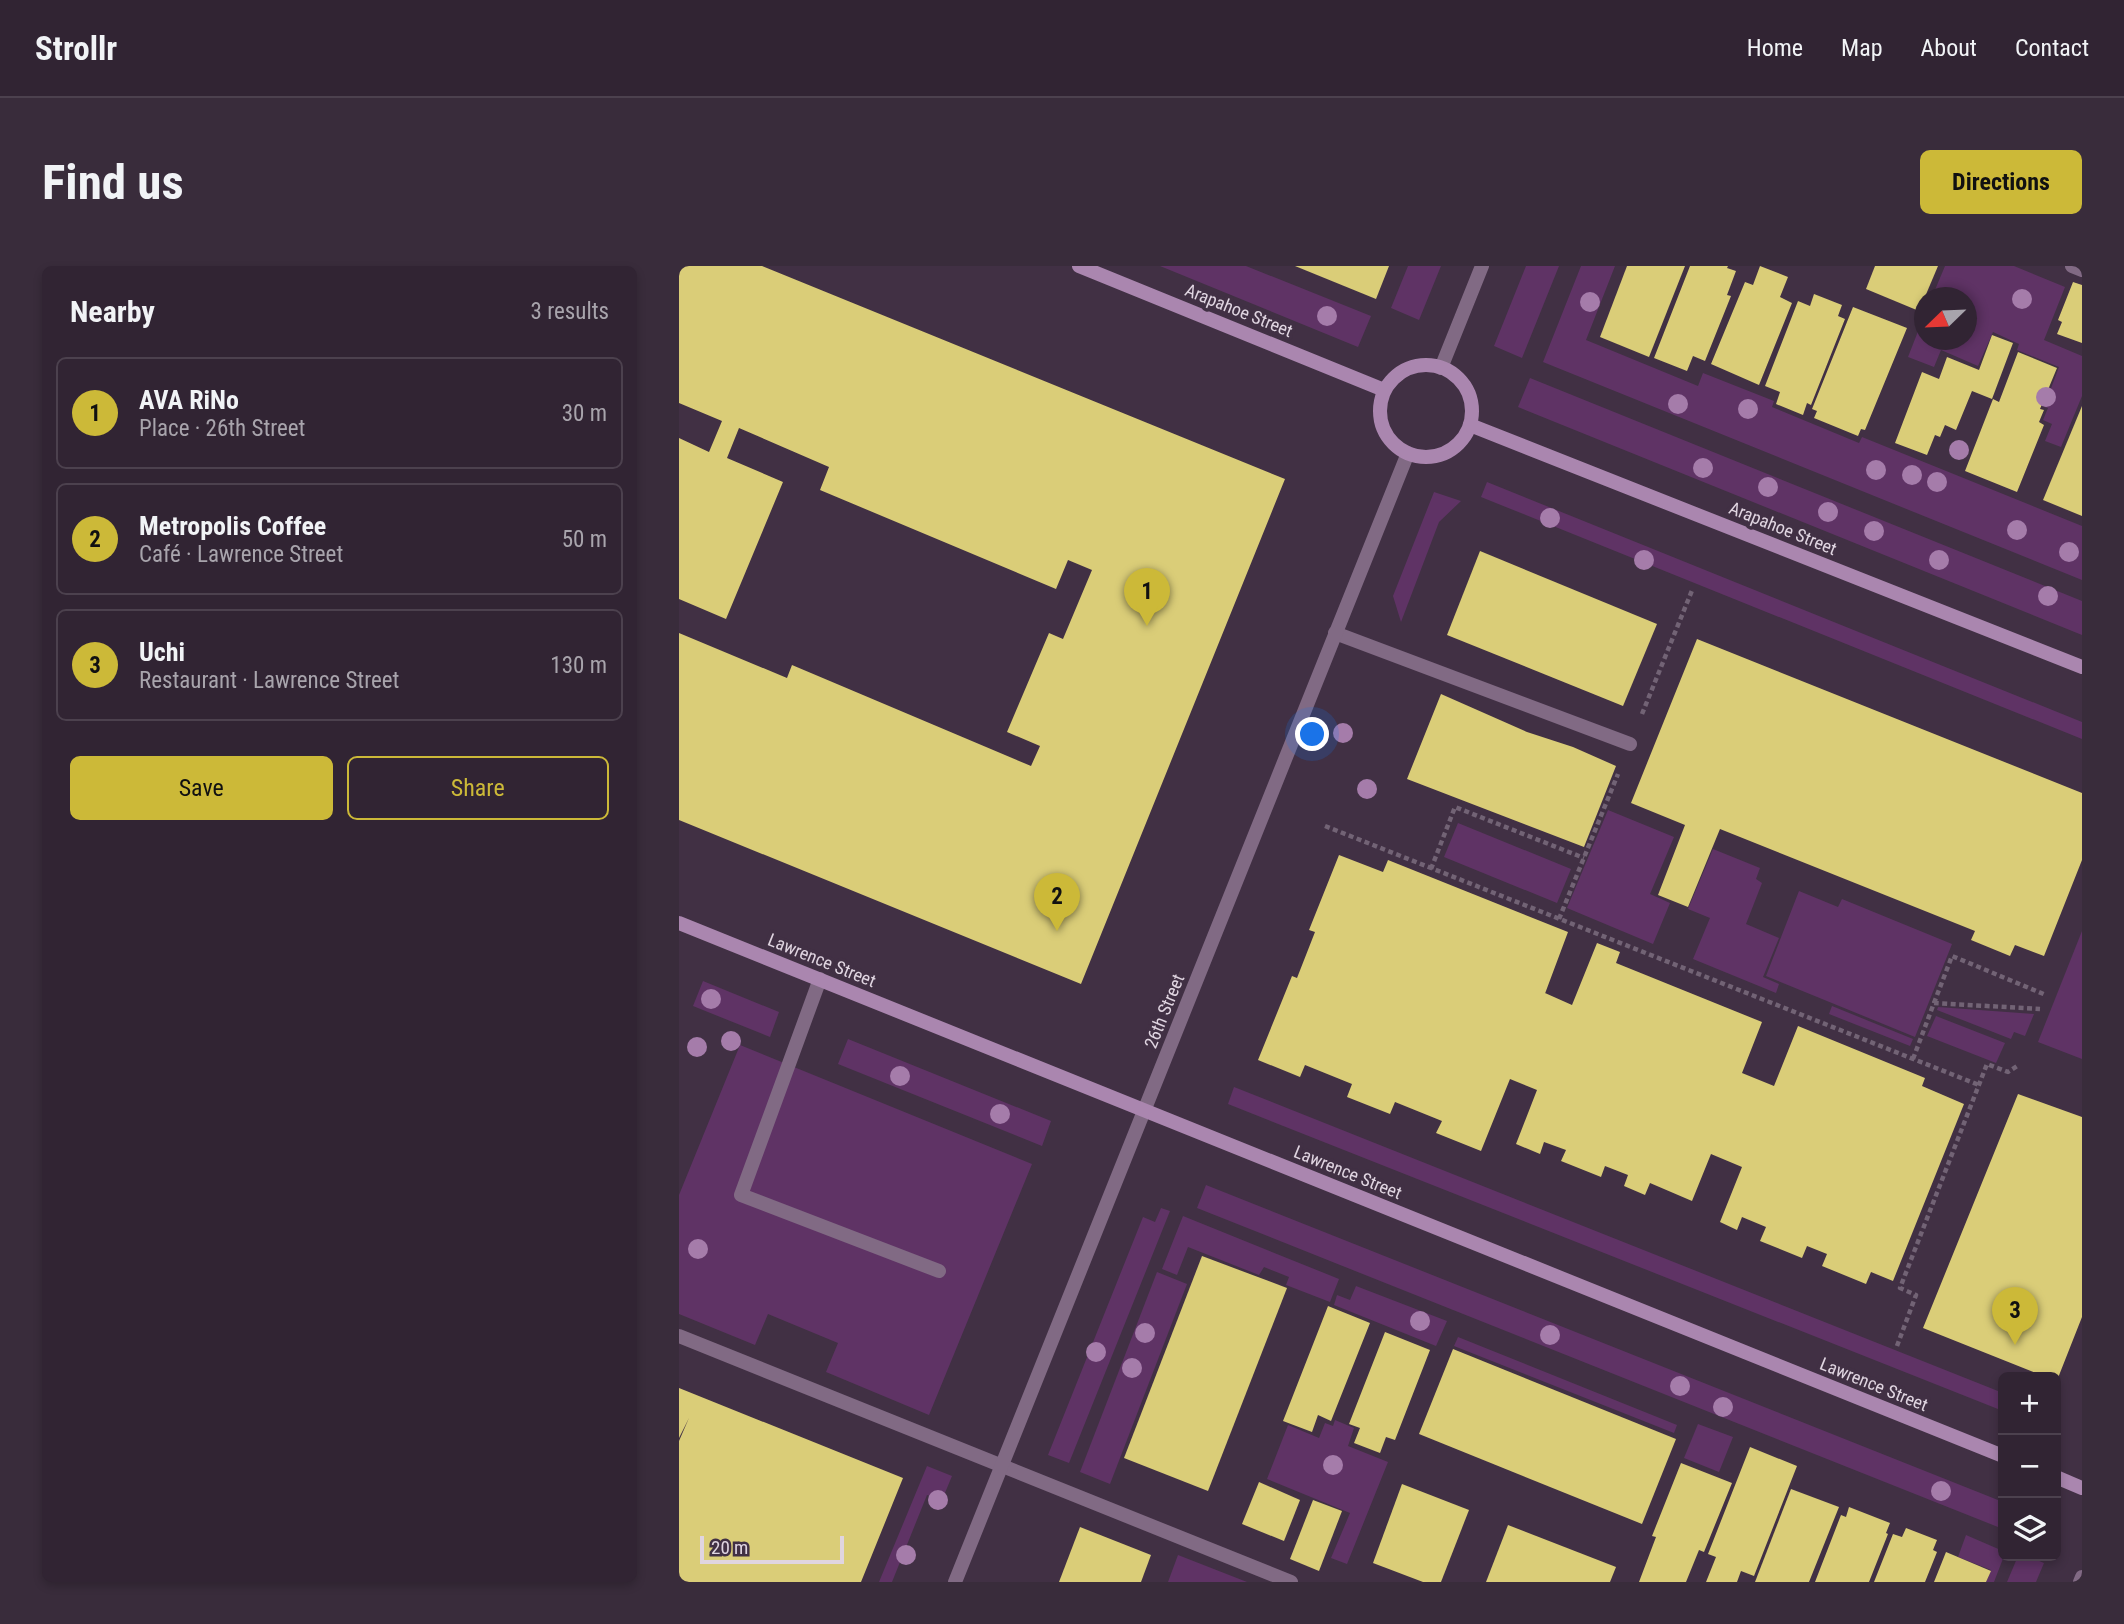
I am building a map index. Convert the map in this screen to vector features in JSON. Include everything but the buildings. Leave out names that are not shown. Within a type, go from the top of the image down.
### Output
[{"type":"street","name":"Arapahoe Street","points":[[1079,266],[1384,390]]},
{"type":"street","points":[[1441,368],[1482,266]]},
{"type":"street","points":[[2071,266],[2082,270]]},
{"type":"street","points":[[1420,364],[1441,368],[1461,381],[1469,394],[1472,410],[1470,425],[1463,439],[1437,456],[1422,457],[1408,453],[1394,445],[1385,433],[1380,419],[1380,403],[1384,390],[1394,377],[1405,369],[1420,364]]},
{"type":"street","name":"Arapahoe Street","points":[[1470,425],[2082,667]]},
{"type":"street","name":"26th Street","points":[[955,1582],[1408,453]]},
{"type":"street","points":[[1335,634],[1630,744]]},
{"type":"street","name":"Lawrence Street","points":[[679,923],[1998,1454]]},
{"type":"street","points":[[820,979],[741,1195],[939,1271]]},
{"type":"street","points":[[679,1336],[1291,1582]]},
{"type":"street","points":[[2061,1479],[2082,1488]]},
{"type":"street","points":[[2080,1582],[2082,1577]]},
{"type":"path","points":[[1431,869],[1455,807],[1584,858]]},
{"type":"path","points":[[1325,826],[1979,1086]]},
{"type":"path","points":[[1913,1059],[1952,956],[2046,995]]},
{"type":"path","points":[[1934,1003],[2040,1009]]},
{"type":"path","points":[[1897,1346],[1916,1295],[1901,1287],[1987,1064],[2008,1072],[2017,1066]]},
{"type":"shaded area","points":[[1160,266],[1246,266],[1371,316],[1358,347]]},
{"type":"shaded area","points":[[1408,266],[1441,266],[1419,320],[1391,308]]},
{"type":"shaded area","points":[[1526,266],[1559,266],[1522,358],[1494,346]]},
{"type":"shaded area","points":[[1581,266],[1615,266],[1586,340],[1698,386],[1703,373],[1774,401],[1772,407],[1859,443],[1862,437],[2082,526],[2082,580],[1543,362]]},
{"type":"shaded area","points":[[1945,266],[2014,266],[2065,287],[2044,340],[2082,356],[2082,396],[2061,447],[2045,441],[2052,424],[2043,420],[2048,408],[2044,407],[2059,367],[2017,350],[2019,344],[1993,332],[1978,366],[1941,350],[1977,350],[1977,287],[1936,287]]},
{"type":"shaded area","points":[[1914,342],[1914,350],[1941,350],[1934,367],[1908,357]]},
{"type":"shaded area","points":[[1530,378],[2082,601],[2082,635],[1518,407]]},
{"type":"shaded area","points":[[1487,482],[2082,722],[2082,739],[1481,497]]},
{"type":"shaded area","points":[[1434,492],[1461,501],[1439,522],[1401,622],[1393,596]]},
{"type":"shaded area","points":[[1608,810],[1674,837],[1650,894],[1670,903],[1653,944],[1567,908]]},
{"type":"shaded area","points":[[1458,823],[1571,869],[1557,903],[1444,857]]},
{"type":"shaded area","points":[[1713,849],[1760,868],[1756,879],[1762,883],[1746,924],[1779,938],[1763,977],[1779,984],[1776,993],[1693,959],[1710,918],[1688,909]]},
{"type":"shaded area","points":[[1799,891],[1838,907],[1842,899],[1952,944],[1915,1037],[1766,976]]},
{"type":"shaded area","points":[[2082,931],[2082,1059],[2038,1042]]},
{"type":"shaded area","points":[[703,981],[779,1012],[770,1037],[693,1006]]},
{"type":"shaded area","points":[[1832,1006],[1913,1039],[1910,1046],[1829,1014]]},
{"type":"shaded area","points":[[1938,1007],[2034,1014],[2025,1036],[2014,1032],[2011,1039],[1937,1010]]},
{"type":"shaded area","points":[[1936,1016],[2005,1043],[1996,1063],[1927,1036]]},
{"type":"shaded area","points":[[848,1039],[1051,1121],[1042,1146],[838,1064]]},
{"type":"shaded area","points":[[740,1045],[1032,1164],[929,1415],[826,1372],[838,1343],[768,1314],[755,1345],[679,1314],[679,1195]]},
{"type":"shaded area","points":[[1234,1087],[1998,1391],[1998,1409],[1228,1104]]},
{"type":"shaded area","points":[[1206,1185],[1998,1500],[1998,1527],[1197,1208]]},
{"type":"shaded area","points":[[1161,1208],[1170,1211],[1069,1463],[1048,1455],[1143,1217],[1155,1222]]},
{"type":"shaded area","points":[[1183,1216],[1339,1279],[1330,1302],[1286,1285],[1289,1277],[1264,1267],[1259,1275],[1188,1247],[1177,1275],[1162,1269]]},
{"type":"shaded area","points":[[1157,1272],[1187,1284],[1110,1484],[1080,1472]]},
{"type":"shaded area","points":[[1356,1286],[1447,1321],[1436,1346],[1334,1305],[1337,1295],[1350,1300]]},
{"type":"shaded area","points":[[1458,1337],[1677,1425],[1674,1433],[1454,1346]]},
{"type":"shaded area","points":[[1335,1420],[1354,1428],[1348,1446],[1388,1462],[1347,1564],[1331,1558],[1350,1513],[1267,1479],[1288,1425],[1319,1438],[1325,1423],[1333,1426]]},
{"type":"shaded area","points":[[1698,1424],[1733,1437],[1719,1472],[1684,1458]]},
{"type":"shaded area","points":[[927,1466],[952,1476],[942,1500],[927,1495],[892,1582],[879,1582]]},
{"type":"shaded area","points":[[1966,1535],[1998,1549],[1998,1561],[2002,1561],[1994,1582],[1986,1582],[1991,1570],[1958,1557]]},
{"type":"shaded area","points":[[1178,1555],[1247,1582],[1168,1582]]},
{"type":"shaded area","points":[[2016,1561],[2044,1563],[2036,1582],[2007,1582]]},
{"type":"place","name":"AVA RiNo","points":[[1147,626]]},
{"type":"place","name":"Metropolis Coffee","points":[[1057,931]]},
{"type":"place","name":"Uchi","points":[[2015,1345]]}]
